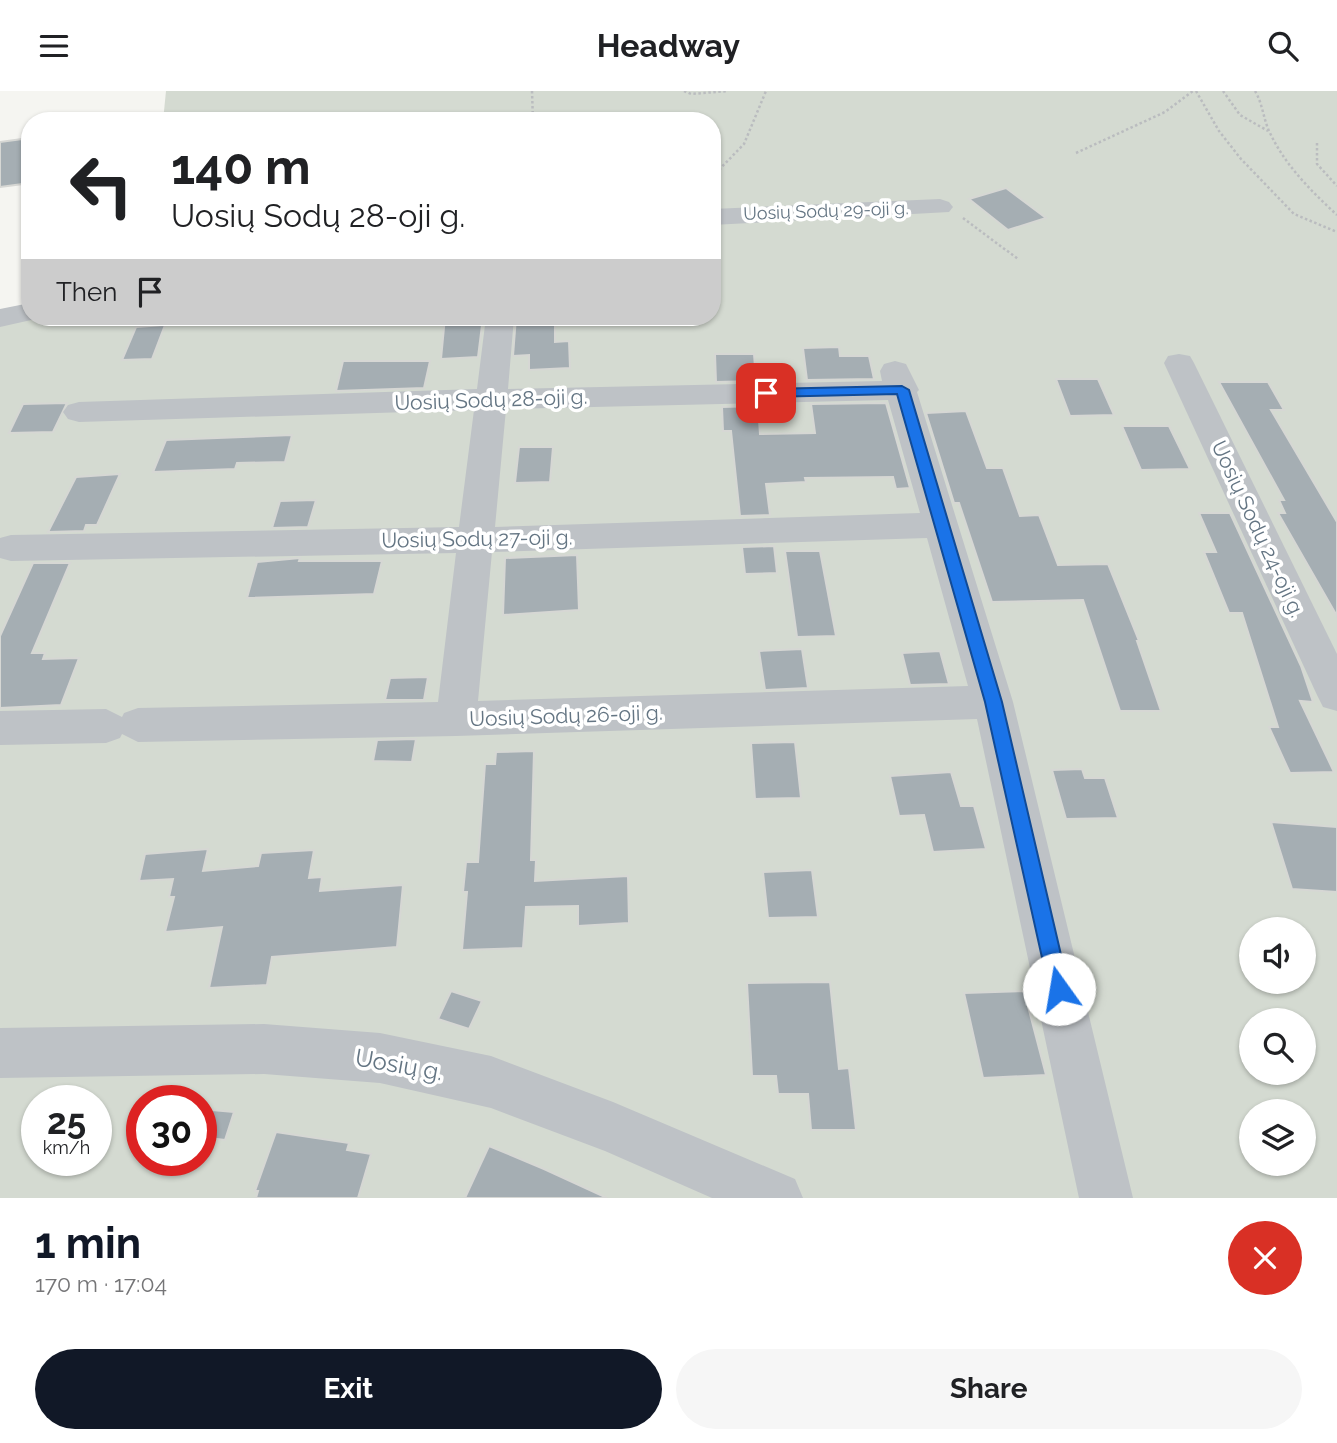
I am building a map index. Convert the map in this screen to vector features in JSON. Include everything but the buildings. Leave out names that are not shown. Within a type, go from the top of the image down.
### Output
[{"type":"street","name":"Uosių Sodų 29-oji g.","points":[[721,216],[940,207]]},
{"type":"street","points":[[0,318],[21,314]]},
{"type":"street","points":[[456,719],[499,326]]},
{"type":"street","name":"Uosių Sodų 24-oji g.","points":[[1179,363],[1337,695]]},
{"type":"street","name":"Uosių Sodų 28-oji g.","points":[[79,412],[493,399],[899,380],[942,525]]},
{"type":"street","points":[[942,525],[993,702],[1106,1198]]},
{"type":"street","name":"Uosių Sodų 27-oji g.","points":[[11,548],[476,540],[942,525]]},
{"type":"street","name":"Uosių Sodų 26-oji g.","points":[[0,728],[456,719],[993,702]]},
{"type":"street","name":"Uosių g.","points":[[0,1053],[264,1049],[380,1058],[491,1082],[613,1128],[776,1198]]},
{"type":"path","points":[[532,91],[533,112]]},
{"type":"path","points":[[684,91],[691,94],[728,91]]},
{"type":"path","points":[[721,168],[744,144],[766,91]]},
{"type":"path","points":[[1076,153],[1165,112],[1195,91],[1219,131],[1241,159],[1294,214],[1337,232]]},
{"type":"path","points":[[1223,91],[1241,115],[1269,131]]},
{"type":"path","points":[[1255,91],[1261,99],[1269,131],[1290,164],[1337,215]]},
{"type":"path","points":[[1317,143],[1317,164],[1337,186]]},
{"type":"path","points":[[940,207],[972,224],[1018,259]]},
{"type":"shaded area","points":[[166,91],[1337,91],[1337,1198],[0,1198],[0,314],[21,316],[21,326],[721,326],[721,112],[164,112]]},
{"type":"route","points":[[766,393],[902,390],[993,702],[1059,989]]}]
